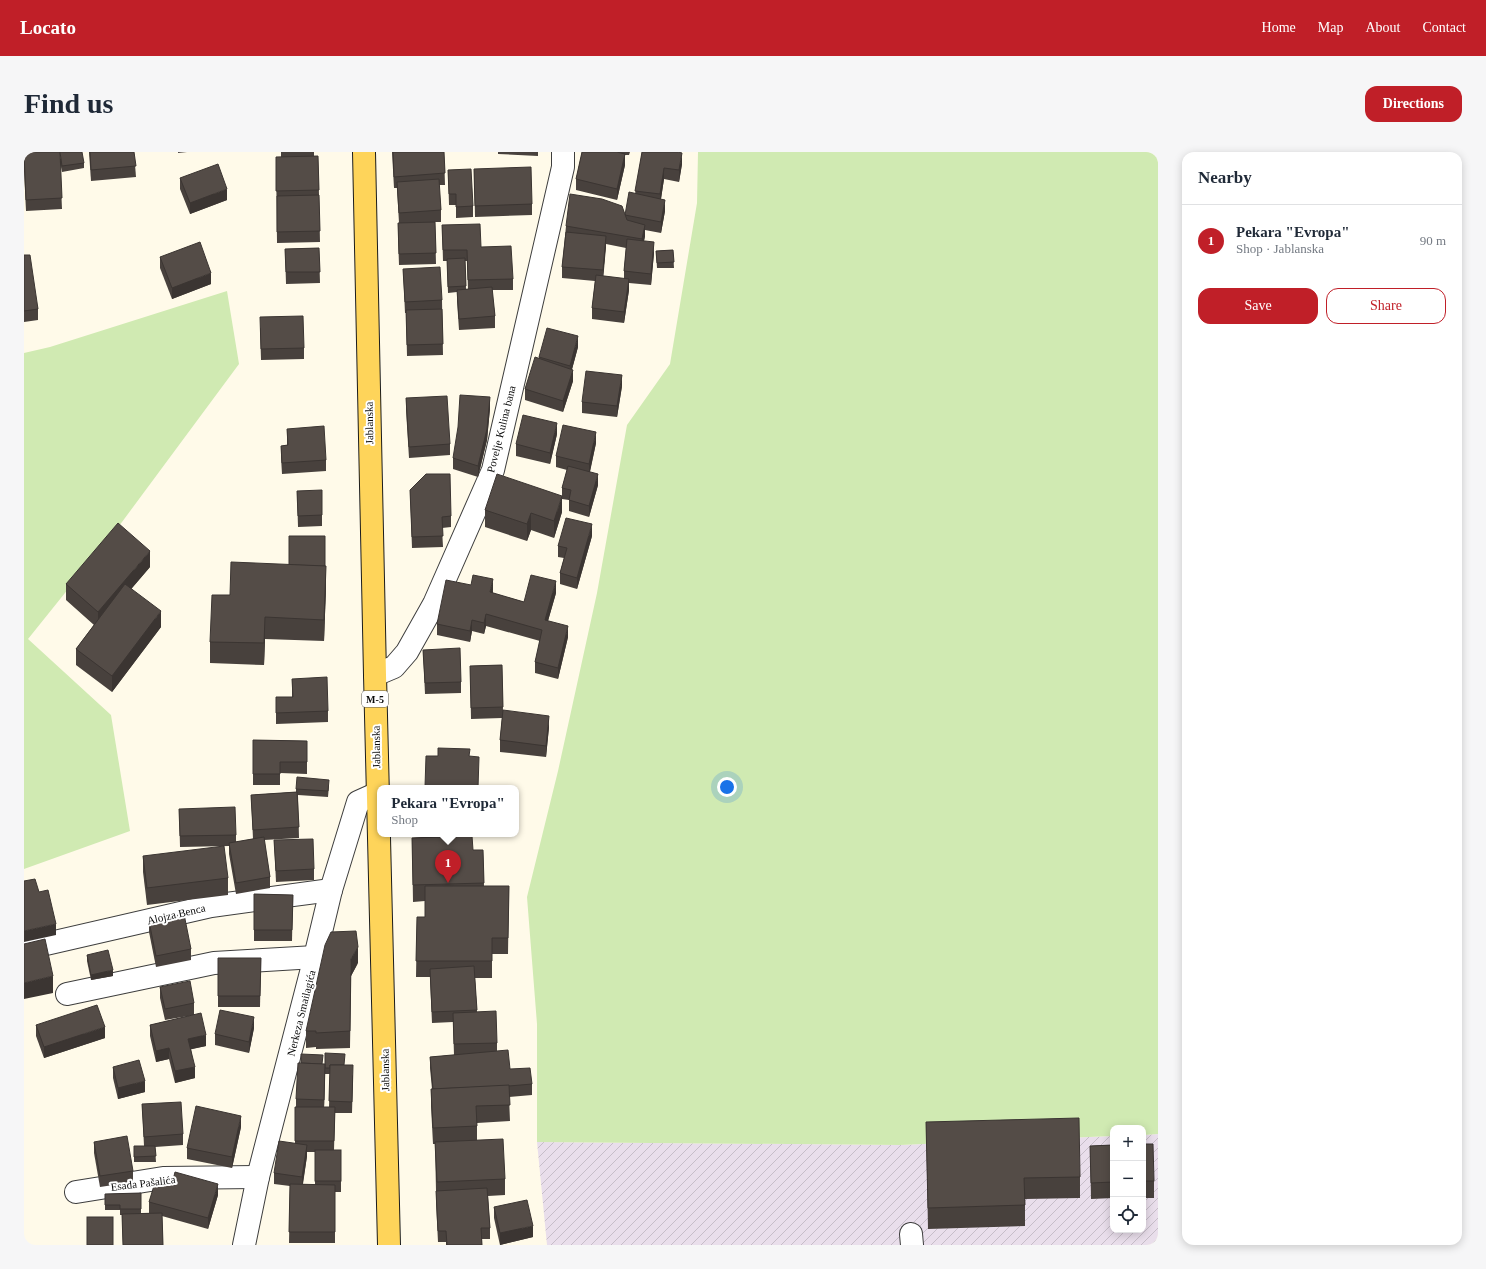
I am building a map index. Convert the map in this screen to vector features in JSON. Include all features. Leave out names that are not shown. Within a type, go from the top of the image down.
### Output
[{"type":"main road","name":"Jablanska","points":[[364,152],[374,675],[378,785]]},
{"type":"main road","name":"Jablanska","points":[[379,837],[389,1245]]},
{"type":"street","name":"Povelje Kulina bana","points":[[374,675],[394,667],[407,652],[434,604],[493,470],[549,231],[563,167],[563,152]]},
{"type":"street","name":"Nerkeza Smailagića","points":[[244,1245],[258,1178],[331,890],[358,802],[377,793]]},
{"type":"street","name":"Alojza Benca","points":[[24,949],[211,906],[331,890]]},
{"type":"street","points":[[67,994],[214,963],[315,957]]},
{"type":"street","name":"Esada Pašalića","points":[[76,1192],[163,1178],[258,1178]]},
{"type":"shaded area","points":[[1158,1134],[1158,1245],[547,1245],[537,1142],[900,1145],[1110,1136],[1110,1233],[1146,1233],[1146,1135]]},
{"type":"green space","points":[[698,152],[1158,152],[1158,1134],[1146,1135],[1146,1125],[1110,1125],[1110,1136],[900,1145],[537,1142],[537,1024],[527,897],[558,771],[597,593],[627,425],[670,364],[697,203]]},
{"type":"green space","points":[[227,291],[239,364],[122,522],[28,639],[111,715],[130,831],[24,869],[24,353],[50,347]]},
{"type":"building","points":[[24,152],[60,152],[62,198],[26,200]]},
{"type":"building","points":[[60,152],[82,152],[84,163],[62,166]]},
{"type":"building","points":[[90,152],[134,152],[136,166],[91,170]]},
{"type":"building","points":[[393,152],[444,152],[445,173],[394,177]]},
{"type":"building","points":[[582,152],[617,152],[625,154],[617,189],[576,179]]},
{"type":"building","points":[[642,152],[682,153],[679,170],[664,168],[660,194],[635,191]]},
{"type":"building","points":[[318,156],[319,190],[276,191],[276,157]]},
{"type":"building","points":[[218,164],[227,189],[190,203],[180,178]]},
{"type":"building","points":[[531,167],[532,204],[475,206],[474,169]]},
{"type":"building","points":[[471,169],[473,206],[456,207],[456,194],[449,194],[448,170]]},
{"type":"building","points":[[439,179],[441,210],[399,213],[397,182]]},
{"type":"building","points":[[629,192],[665,200],[661,222],[625,215]]},
{"type":"building","points":[[570,194],[602,199],[622,206],[627,220],[645,225],[642,239],[566,226]]},
{"type":"building","points":[[319,195],[320,231],[277,232],[277,196]]},
{"type":"building","points":[[435,222],[436,253],[399,254],[398,223]]},
{"type":"building","points":[[480,224],[481,247],[511,246],[513,279],[468,280],[467,250],[443,250],[442,225]]},
{"type":"building","points":[[566,232],[606,236],[603,270],[562,267]]},
{"type":"building","points":[[627,239],[654,242],[651,274],[624,271]]},
{"type":"building","points":[[200,242],[211,273],[172,288],[160,257]]},
{"type":"building","points":[[319,248],[320,272],[286,272],[285,249]]},
{"type":"building","points":[[673,250],[674,262],[657,263],[656,251]]},
{"type":"building","points":[[24,255],[30,255],[38,309],[24,311]]},
{"type":"building","points":[[465,258],[466,286],[448,287],[447,259]]},
{"type":"building","points":[[440,267],[442,300],[405,302],[403,269]]},
{"type":"building","points":[[596,275],[629,279],[624,312],[592,308]]},
{"type":"building","points":[[492,287],[495,316],[459,319],[457,290]]},
{"type":"building","points":[[442,309],[443,344],[407,345],[406,310]]},
{"type":"building","points":[[303,316],[304,348],[261,349],[260,317]]},
{"type":"building","points":[[547,328],[578,336],[570,366],[539,357]]},
{"type":"building","points":[[535,357],[573,370],[563,401],[525,389]]},
{"type":"building","points":[[586,371],[622,375],[617,406],[582,402]]},
{"type":"building","points":[[460,395],[490,397],[487,429],[478,466],[453,458],[458,427]]},
{"type":"building","points":[[447,396],[450,444],[409,447],[406,398]]},
{"type":"building","points":[[523,415],[557,423],[550,453],[516,444]]},
{"type":"building","points":[[563,425],[596,432],[589,464],[556,456]]},
{"type":"building","points":[[324,426],[326,460],[282,463],[281,446],[288,445],[287,429]]},
{"type":"building","points":[[568,466],[598,474],[589,506],[569,500],[571,490],[562,488]]},
{"type":"building","points":[[426,474],[450,474],[451,516],[442,517],[443,536],[412,537],[410,490]]},
{"type":"building","points":[[497,474],[562,496],[554,521],[531,513],[527,524],[485,510]]},
{"type":"building","points":[[322,490],[322,515],[298,516],[297,491]]},
{"type":"building","points":[[566,518],[592,524],[577,578],[560,573],[567,548],[558,546]]},
{"type":"building","points":[[118,523],[150,551],[98,612],[66,584]]},
{"type":"building","points":[[289,536],[325,536],[325,566],[289,565]]},
{"type":"building","points":[[231,562],[326,566],[324,620],[265,617],[264,643],[210,642],[212,595],[230,595]]},
{"type":"building","points":[[473,575],[493,579],[490,592],[524,602],[531,575],[556,581],[545,620],[568,626],[558,668],[535,662],[542,630],[486,614],[484,623],[472,620],[470,631],[437,624],[446,580],[471,585]]},
{"type":"building","points":[[125,584],[161,611],[112,676],[76,649]]},
{"type":"building","points":[[460,648],[461,682],[425,683],[423,650]]},
{"type":"building","points":[[502,665],[503,707],[471,708],[470,666]]},
{"type":"building","points":[[327,677],[328,711],[276,713],[276,697],[293,697],[292,679]]},
{"type":"building","points":[[503,710],[549,716],[546,746],[500,740]]},
{"type":"building","points":[[253,740],[307,741],[307,762],[280,762],[280,774],[253,774]]},
{"type":"building","points":[[438,748],[470,749],[469,756],[479,757],[478,785],[425,785],[426,756],[438,756]]},
{"type":"building","points":[[297,777],[329,780],[328,791],[296,789]]},
{"type":"building","points":[[297,792],[299,827],[253,830],[251,795]]},
{"type":"building","points":[[235,807],[236,835],[180,836],[179,809]]},
{"type":"building","points":[[264,837],[270,877],[236,883],[229,843]]},
{"type":"building","points":[[472,837],[473,850],[483,850],[484,883],[413,885],[412,838]]},
{"type":"building","points":[[313,839],[314,869],[276,871],[274,840]]},
{"type":"building","points":[[224,846],[228,878],[147,888],[143,856]]},
{"type":"building","points":[[35,879],[39,892],[48,890],[56,924],[24,931],[24,881]]},
{"type":"building","points":[[425,886],[509,886],[508,938],[492,938],[492,961],[416,961],[417,917],[425,917]]},
{"type":"building","points":[[254,894],[293,895],[292,930],[254,930]]},
{"type":"building","points":[[184,914],[191,949],[156,956],[149,921]]},
{"type":"building","points":[[356,931],[358,947],[351,959],[350,1031],[316,1033],[316,1031],[306,1031],[325,945],[331,932]]},
{"type":"building","points":[[45,939],[53,976],[24,983],[24,944]]},
{"type":"building","points":[[108,950],[113,970],[91,975],[87,955]]},
{"type":"building","points":[[218,958],[261,958],[260,996],[218,996]]},
{"type":"building","points":[[474,966],[477,1010],[432,1012],[430,969]]},
{"type":"building","points":[[190,981],[194,1003],[165,1009],[160,987]]},
{"type":"building","points":[[97,1005],[105,1027],[44,1047],[36,1025]]},
{"type":"building","points":[[220,1010],[254,1017],[249,1042],[215,1034]]},
{"type":"building","points":[[496,1011],[497,1043],[454,1044],[453,1013]]},
{"type":"building","points":[[201,1013],[206,1035],[188,1039],[195,1067],[175,1071],[169,1048],[156,1051],[150,1025]]},
{"type":"building","points":[[508,1050],[510,1069],[530,1068],[532,1084],[433,1089],[430,1057]]},
{"type":"building","points":[[325,1053],[345,1054],[344,1065],[330,1065],[330,1068],[325,1068]]},
{"type":"building","points":[[301,1054],[323,1055],[322,1064],[301,1063]]},
{"type":"building","points":[[139,1060],[145,1081],[118,1088],[113,1067]]},
{"type":"building","points":[[298,1063],[325,1064],[324,1100],[296,1099]]},
{"type":"building","points":[[330,1065],[353,1065],[352,1102],[329,1101]]},
{"type":"building","points":[[509,1085],[510,1105],[476,1106],[477,1126],[433,1128],[431,1089]]},
{"type":"building","points":[[181,1102],[183,1134],[144,1137],[142,1104]]},
{"type":"building","points":[[196,1106],[241,1116],[232,1157],[187,1148]]},
{"type":"building","points":[[295,1107],[335,1107],[334,1141],[295,1141]]},
{"type":"building","points":[[1079,1118],[1080,1177],[1024,1178],[1025,1205],[928,1208],[926,1122]]},
{"type":"building","points":[[127,1136],[133,1171],[100,1176],[94,1142]]},
{"type":"building","points":[[503,1139],[505,1179],[437,1182],[435,1142]]},
{"type":"building","points":[[279,1141],[307,1145],[302,1177],[274,1173]]},
{"type":"building","points":[[1146,1144],[1153,1144],[1154,1181],[1146,1181]]},
{"type":"building","points":[[1110,1145],[1110,1182],[1091,1183],[1090,1146]]},
{"type":"building","points":[[134,1146],[155,1146],[156,1156],[134,1157]]},
{"type":"building","points":[[315,1150],[341,1150],[341,1181],[315,1181]]},
{"type":"building","points":[[175,1172],[218,1184],[208,1218],[149,1202],[156,1179],[172,1184]]},
{"type":"building","points":[[290,1184],[335,1185],[335,1232],[289,1232]]},
{"type":"building","points":[[487,1188],[490,1228],[481,1228],[482,1245],[447,1245],[446,1231],[438,1231],[436,1191]]},
{"type":"building","points":[[141,1193],[141,1209],[120,1209],[120,1205],[105,1205],[105,1194]]},
{"type":"building","points":[[527,1200],[533,1226],[500,1233],[494,1207]]},
{"type":"building","points":[[162,1213],[163,1245],[123,1245],[122,1214]]},
{"type":"building","points":[[87,1217],[113,1217],[113,1245],[87,1245]]},
{"type":"place","name":"Pekara \"Evropa\"","points":[[448,883]]}]
